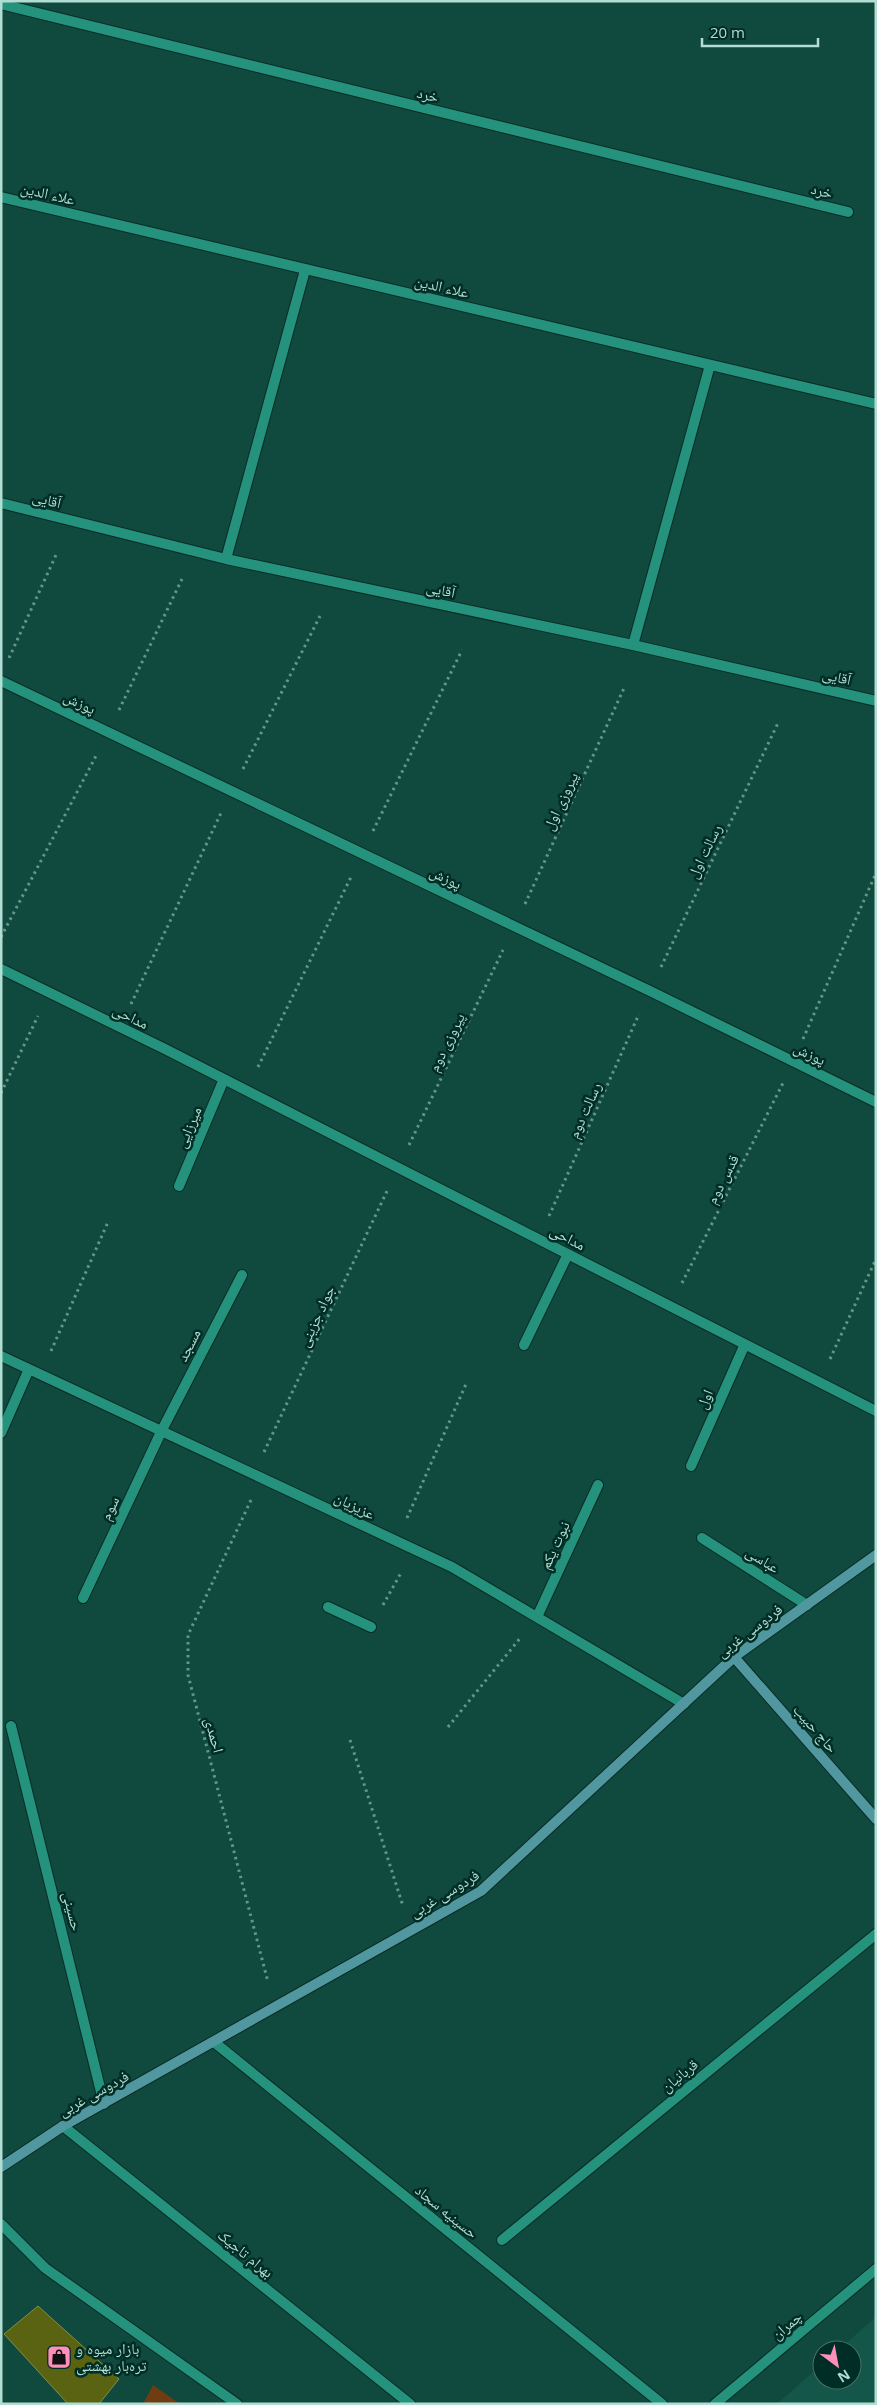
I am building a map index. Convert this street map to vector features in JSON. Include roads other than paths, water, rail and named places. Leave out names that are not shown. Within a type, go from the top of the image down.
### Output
[{"type":"street","name":"خرد","points":[[1,4],[848,212]]},
{"type":"street","name":"علاء الدین","points":[[1,197],[876,404]]},
{"type":"street","points":[[226,559],[305,270]]},
{"type":"street","points":[[634,645],[710,365]]},
{"type":"street","name":"آقایی","points":[[1,503],[226,559],[634,645],[876,701]]},
{"type":"street","name":"پوزش","points":[[1,681],[515,926],[876,1102]]},
{"type":"street","name":"مداحی","points":[[1,969],[247,1090],[876,1411]]},
{"type":"street","name":"میرزایی","points":[[179,1186],[224,1079]]},
{"type":"street","points":[[524,1345],[568,1254]]},
{"type":"street","name":"مسجد","points":[[162,1430],[242,1275]]},
{"type":"street","name":"اول","points":[[691,1466],[745,1344]]},
{"type":"street","name":"عزیزیان","points":[[1,1356],[452,1567],[684,1704]]},
{"type":"street","points":[[1,1433],[29,1369]]},
{"type":"street","name":"سوم","points":[[84,1598],[162,1430]]},
{"type":"street","name":"نبوت یکم","points":[[538,1618],[598,1485]]},
{"type":"street","name":"عباسی","points":[[702,1538],[807,1605]]},
{"type":"street","name":"فردوسی غربی","points":[[1,2167],[63,2126],[481,1892],[734,1657],[876,1555]]},
{"type":"street","points":[[328,1607],[371,1627]]},
{"type":"street","name":"حاج حبیب","points":[[734,1657],[876,1819]]},
{"type":"street","name":"حسینی","points":[[11,1726],[104,2104]]},
{"type":"street","name":"قربانیان","points":[[502,2240],[876,1934]]},
{"type":"street","name":"حسینیه سجاد","points":[[214,2042],[662,2404]]},
{"type":"street","name":"بهرام تاجیک","points":[[63,2126],[410,2404]]},
{"type":"street","points":[[1,2224],[45,2268],[237,2404]]},
{"type":"street","name":"چمران","points":[[714,2404],[876,2269]]},
{"type":"place","name":"بازار میوه و تره‌بار بهشتی","points":[[59,2357]]}]
